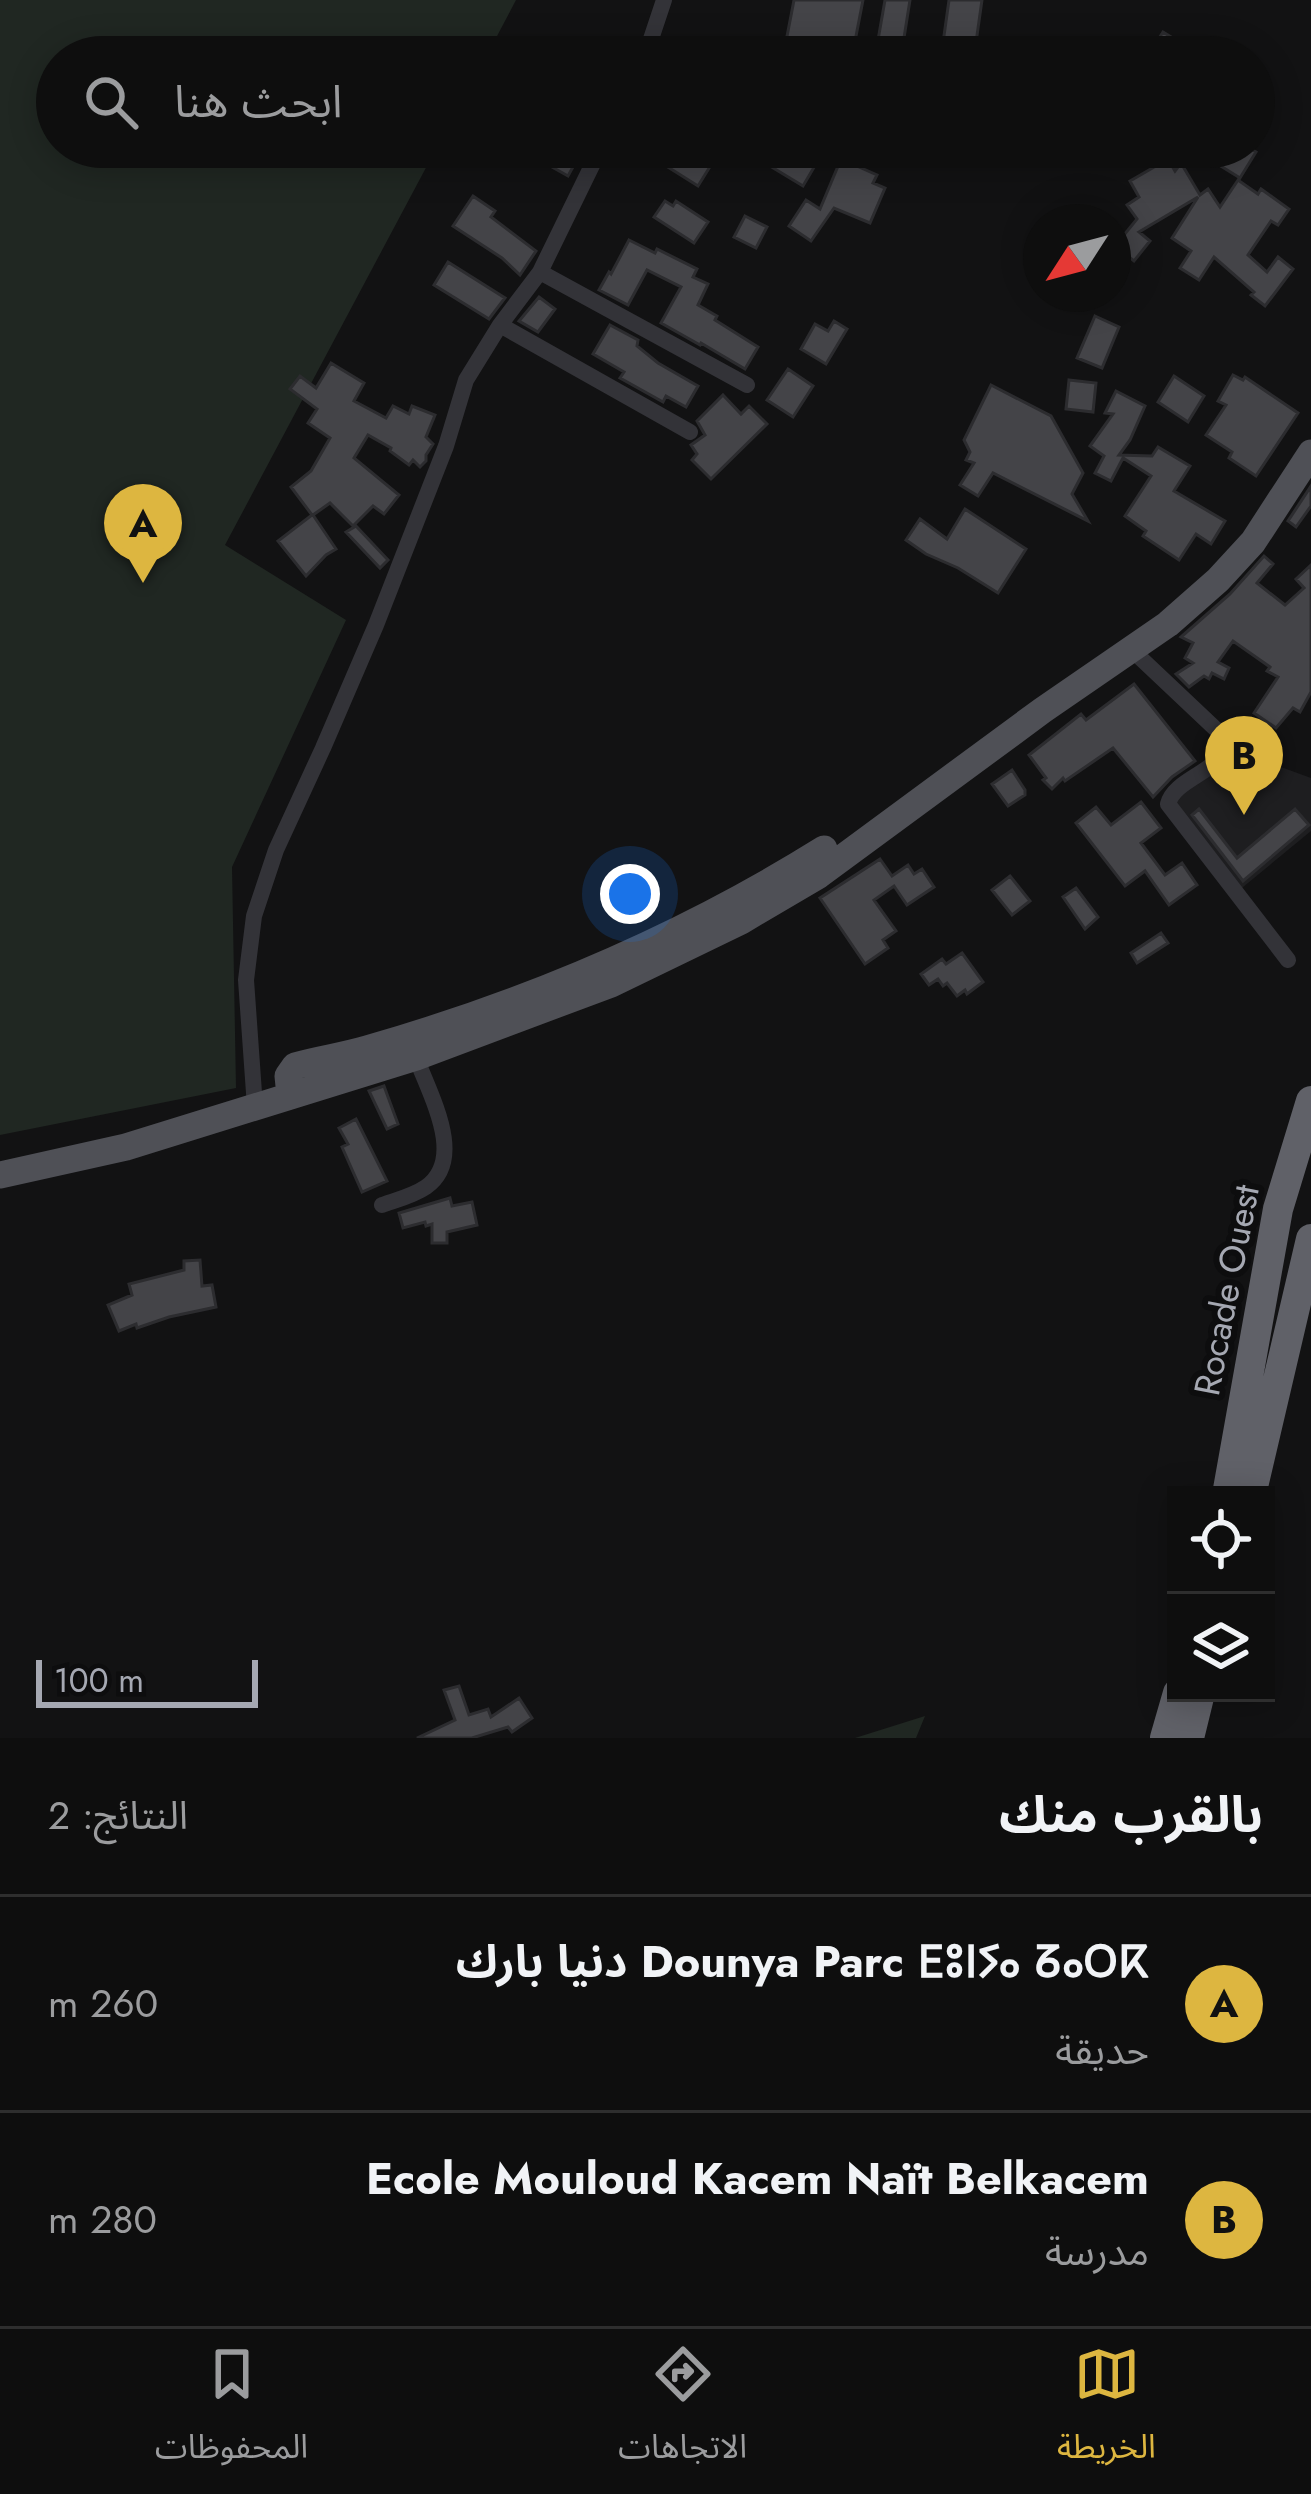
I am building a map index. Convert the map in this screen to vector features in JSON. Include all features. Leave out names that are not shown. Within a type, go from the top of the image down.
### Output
[{"type":"highway","name":"Rocade Ouest","points":[[1229,1486],[1278,1209],[1311,1101]]},
{"type":"highway","name":"Rocade Ouest","points":[[1253,1486],[1311,1239]]},
{"type":"highway","points":[[1165,1738],[1175,1702]]},
{"type":"highway","points":[[1189,1738],[1198,1702]]},
{"type":"main road","points":[[290,1096],[288,1076],[296,1066],[411,1036],[575,977],[708,915],[835,843],[1206,570],[1247,525],[1311,428]]},
{"type":"main road","points":[[0,1175],[125,1147],[416,1057],[611,984],[741,921],[819,875],[1194,603],[1269,521],[1311,453]]},
{"type":"street","points":[[651,36],[664,0]]},
{"type":"street","points":[[255,1107],[246,980],[254,916],[276,850],[376,625],[446,446],[466,380],[540,272],[591,168]]},
{"type":"street","points":[[540,272],[748,385]]},
{"type":"street","points":[[500,325],[690,433]]},
{"type":"street","points":[[1132,650],[1222,735],[1222,755],[1172,792],[1168,804],[1288,959]]},
{"type":"street","points":[[382,1205],[425,1187],[445,1160],[444,1135],[416,1057]]},
{"type":"shaded area","points":[[0,0],[516,0],[497,36],[36,36],[36,168],[426,168],[225,545],[346,620],[232,867],[236,1088],[0,1135]]},
{"type":"shaded area","points":[[1232,749],[1311,778],[1311,831],[1237,892],[1166,800]]},
{"type":"shaded area","points":[[925,1716],[916,1738],[855,1738]]},
{"type":"building","points":[[794,0],[863,0],[856,36],[787,36]]},
{"type":"building","points":[[885,0],[910,0],[904,36],[879,36]]},
{"type":"building","points":[[949,0],[982,0],[977,36],[944,36]]},
{"type":"building","points":[[669,168],[709,168],[698,186]]},
{"type":"building","points":[[773,168],[814,168],[803,186]]},
{"type":"building","points":[[837,168],[861,168],[877,175],[873,183],[885,188],[870,223],[834,208],[811,241],[789,226],[806,200],[820,209]]},
{"type":"building","points":[[1152,168],[1184,168],[1200,195],[1208,189],[1220,207],[1238,180],[1258,194],[1261,189],[1289,209],[1278,225],[1271,221],[1248,255],[1267,272],[1278,257],[1293,269],[1265,306],[1214,257],[1199,280],[1180,268],[1191,251],[1172,238],[1198,197],[1139,232],[1150,241],[1134,261],[1131,226],[1137,219],[1128,204],[1139,197],[1130,181]]},
{"type":"building","points":[[1224,168],[1246,168],[1240,178]]},
{"type":"building","points":[[473,196],[495,211],[491,217],[536,251],[520,275],[453,226]]},
{"type":"building","points":[[665,201],[673,206],[676,201],[708,222],[694,243],[654,217]]},
{"type":"building","points":[[745,216],[767,227],[756,248],[734,237]]},
{"type":"building","points":[[629,240],[697,269],[693,277],[708,284],[698,305],[758,347],[745,369],[661,323],[681,287],[647,270],[628,305],[599,290]]},
{"type":"building","points":[[448,262],[505,298],[489,319],[434,285]]},
{"type":"building","points":[[539,297],[555,309],[538,332],[519,321]]},
{"type":"building","points":[[1095,316],[1119,327],[1102,368],[1077,358]]},
{"type":"building","points":[[834,321],[847,329],[826,364],[801,349],[815,324],[828,331]]},
{"type":"building","points":[[610,325],[638,340],[637,346],[658,363],[698,386],[686,407],[666,396],[663,402],[620,378],[624,372],[593,354]]},
{"type":"building","points":[[331,363],[364,383],[354,401],[386,418],[393,406],[409,414],[412,406],[435,415],[426,437],[433,444],[420,467],[413,460],[409,465],[368,435],[354,458],[399,495],[384,514],[373,506],[353,526],[330,503],[313,515],[336,549],[306,576],[278,541],[312,515],[291,487],[311,471],[330,438],[308,423],[317,409],[290,389],[300,376],[316,388]]},
{"type":"building","points":[[788,369],[813,386],[793,417],[767,400]]},
{"type":"building","points":[[1233,375],[1245,377],[1298,413],[1256,476],[1206,435],[1226,405],[1218,401]]},
{"type":"building","points":[[1174,376],[1204,396],[1188,422],[1158,402]]},
{"type":"building","points":[[1069,380],[1096,383],[1093,412],[1066,409]]},
{"type":"building","points":[[991,385],[1051,416],[1083,473],[1072,494],[1088,521],[993,473],[978,496],[960,485],[974,463],[966,460],[970,452],[964,440]]},
{"type":"building","points":[[1116,391],[1145,406],[1119,455],[1152,456],[1158,447],[1190,466],[1174,491],[1225,521],[1211,544],[1196,534],[1179,560],[1143,536],[1146,531],[1125,516],[1151,476],[1123,458],[1111,481],[1095,473],[1104,456],[1090,446],[1113,414],[1105,413]]},
{"type":"building","points":[[723,395],[741,414],[749,406],[767,424],[711,479],[692,460],[697,454],[691,445],[705,435],[697,421]]},
{"type":"building","points":[[1311,486],[1311,506],[1296,527],[1288,521]]},
{"type":"building","points":[[965,509],[1026,549],[998,593],[906,540],[920,519],[947,539]]},
{"type":"building","points":[[356,526],[388,560],[380,568],[346,532]]},
{"type":"building","points":[[1264,556],[1273,564],[1257,583],[1285,605],[1304,588],[1296,579],[1311,565],[1311,692],[1300,712],[1293,708],[1276,728],[1254,713],[1278,677],[1233,641],[1218,662],[1229,668],[1224,679],[1212,673],[1189,687],[1176,674],[1193,663],[1185,658],[1193,643],[1181,637]]},
{"type":"building","points":[[1134,684],[1195,761],[1153,797],[1113,748],[1052,789],[1029,755],[1081,714],[1086,720]]},
{"type":"building","points":[[1012,770],[1025,795],[1008,806],[992,784]]},
{"type":"building","points":[[1141,802],[1161,828],[1141,843],[1165,875],[1182,863],[1197,885],[1169,905],[1145,871],[1125,886],[1076,823],[1096,807],[1111,825]]},
{"type":"building","points":[[1199,809],[1237,858],[1295,809],[1309,825],[1243,881],[1192,815]]},
{"type":"building","points":[[880,859],[892,876],[908,865],[914,874],[922,869],[934,887],[907,905],[894,886],[874,900],[896,931],[883,940],[888,948],[865,964],[820,898]]},
{"type":"building","points":[[1010,876],[1030,901],[1012,915],[992,890]]},
{"type":"building","points":[[1076,888],[1098,917],[1085,929],[1063,897]]},
{"type":"building","points":[[1161,933],[1168,943],[1137,963],[1131,953]]},
{"type":"building","points":[[962,953],[983,982],[967,994],[965,990],[957,996],[938,979],[929,985],[921,974],[942,959],[946,964]]},
{"type":"building","points":[[384,1086],[398,1124],[387,1129],[369,1091]]},
{"type":"building","points":[[356,1119],[387,1181],[362,1192],[342,1147],[348,1144],[339,1128]]},
{"type":"building","points":[[450,1198],[452,1206],[472,1202],[477,1225],[447,1232],[447,1243],[432,1243],[432,1224],[403,1228],[399,1213]]},
{"type":"building","points":[[200,1260],[202,1286],[212,1285],[216,1307],[119,1331],[108,1305],[132,1295],[129,1284],[184,1270],[184,1261]]},
{"type":"building","points":[[459,1686],[469,1715],[488,1709],[491,1717],[519,1698],[532,1718],[512,1732],[508,1727],[472,1738],[417,1738],[455,1720],[444,1690]]},
{"type":"place","name":"Dounya Parc ⴹⵓⵏⵢⴰ ⵒⴰⵔⴽ دنيا بارك","points":[[143,583]]},
{"type":"place","name":"Ecole Mouloud Kacem Naït Belkacem","points":[[1244,815]]}]
